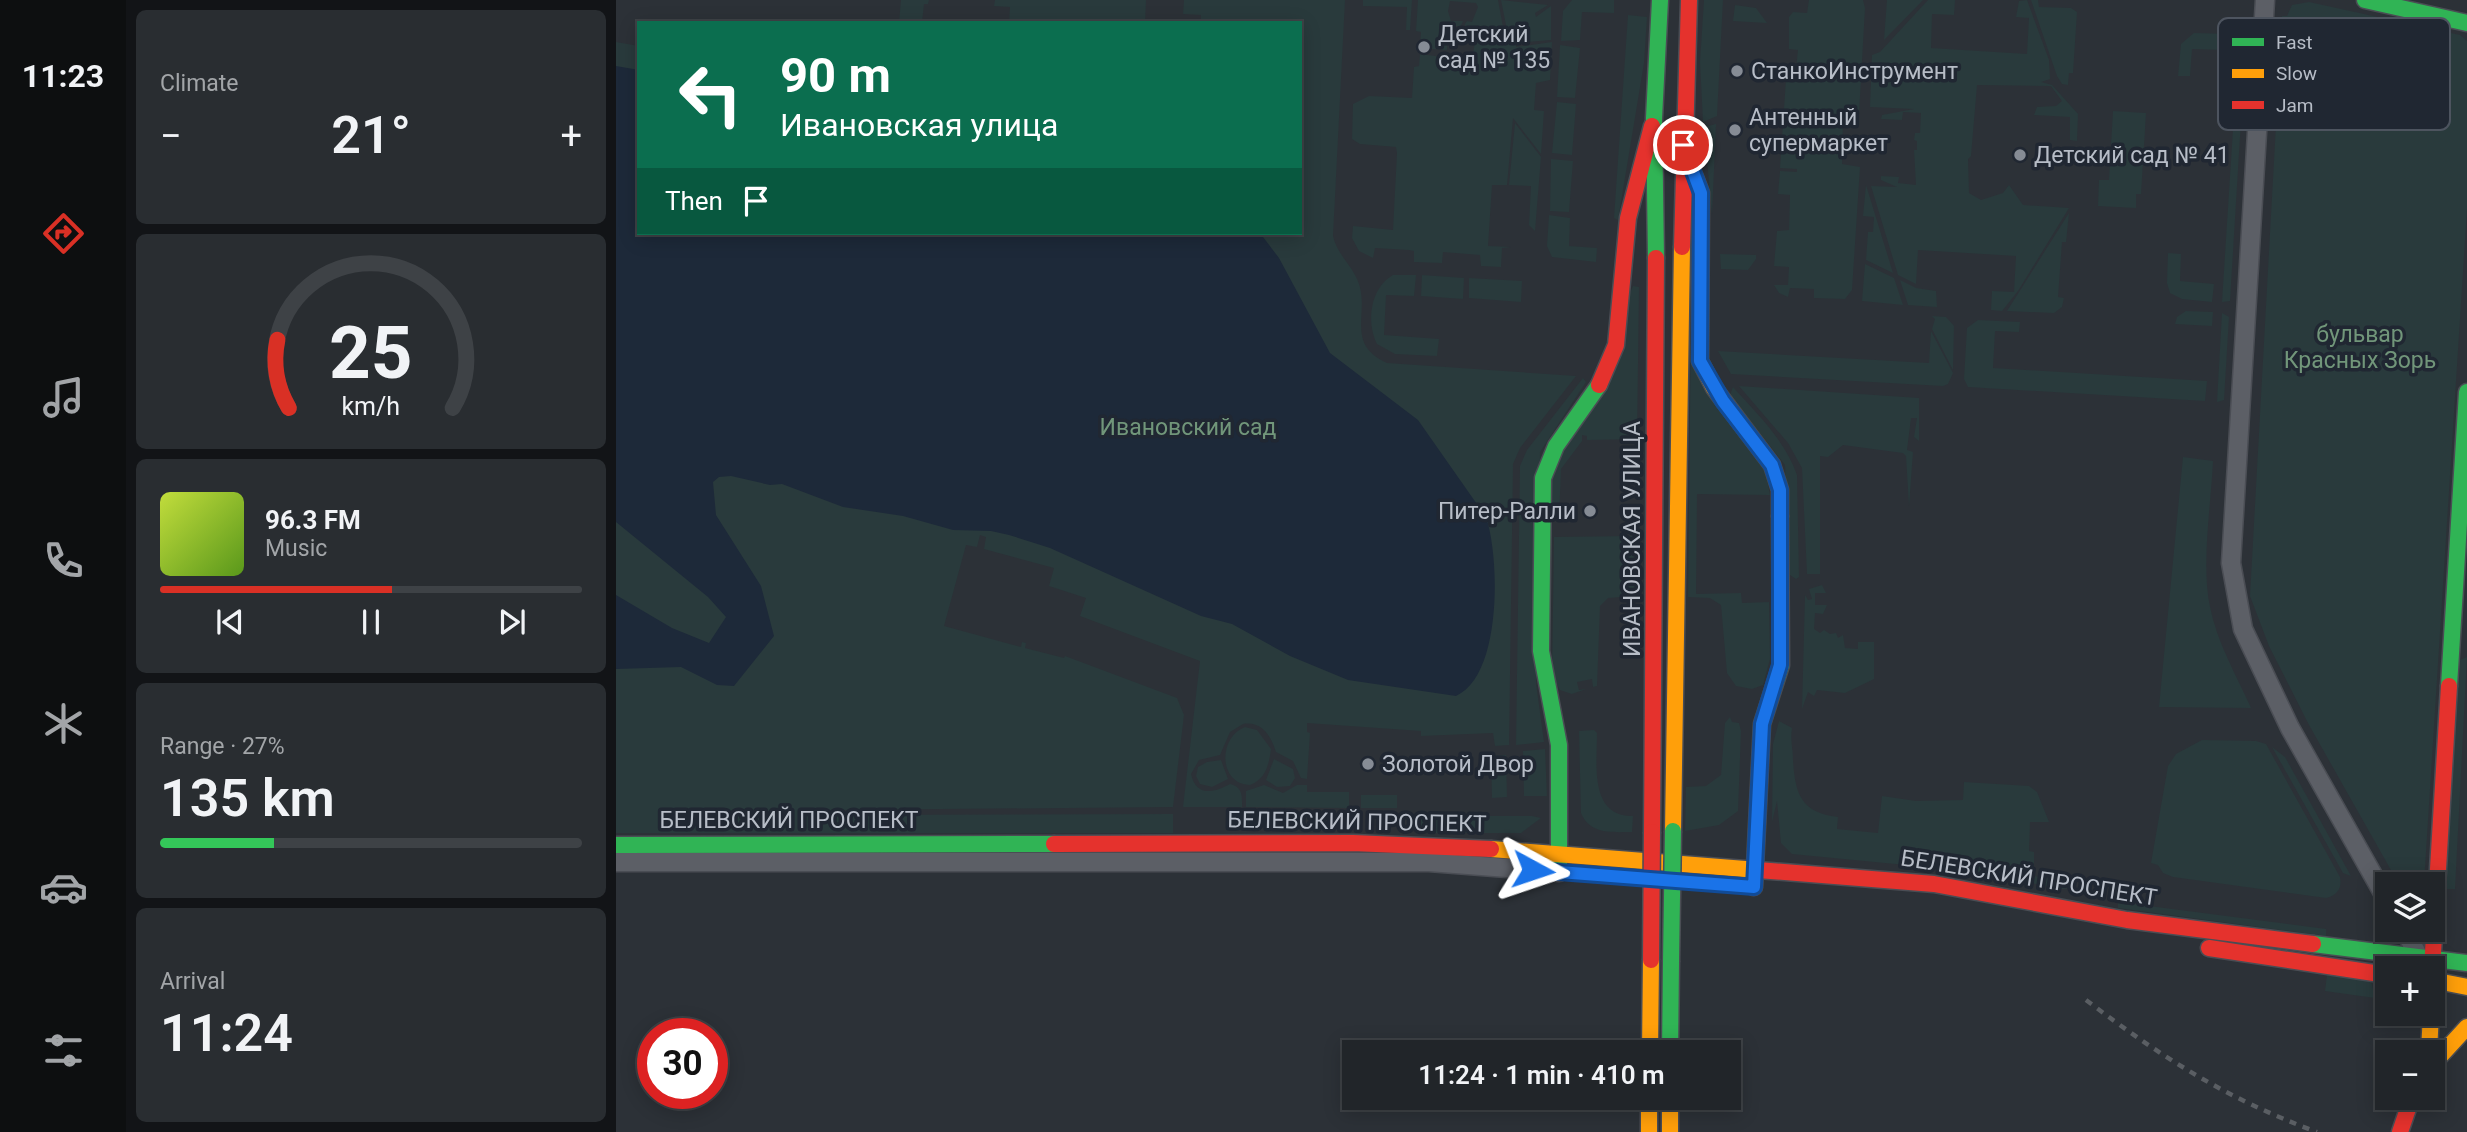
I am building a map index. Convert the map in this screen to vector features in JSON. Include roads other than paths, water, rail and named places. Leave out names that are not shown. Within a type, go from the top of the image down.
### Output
[{"type":"street","name":"ИВАНОВСКАЯ УЛИЦА","points":[[1650,1040],[1656,253],[1654,118],[1660,0]]},
{"type":"street","name":"ИВАНОВСКАЯ УЛИЦА","points":[[1671,1040],[1683,145],[1689,0]]},
{"type":"street","points":[[2263,18],[2264,0]]},
{"type":"street","points":[[2365,0],[2445,18]]},
{"type":"street","name":"ИВАНОВСКАЯ УЛИЦА","points":[[1564,867],[1559,745],[1541,651],[1543,478],[1549,457],[1589,401],[1611,361],[1620,309],[1633,180],[1654,118]]},
{"type":"street","points":[[2256,130],[2231,563],[2243,629],[2290,728],[2375,879]]},
{"type":"street","name":"ИВАНОВСКАЯ УЛИЦА","points":[[1683,145],[1701,193],[1700,361],[1723,401],[1772,465],[1780,490],[1780,665],[1762,724],[1754,887]]},
{"type":"street","points":[[1624,253],[1638,242],[1648,244],[1656,253]]},
{"type":"street","points":[[2427,956],[2467,392]]},
{"type":"street","name":"БЕЛЕВСКИЙ ПРОСПЕКТ","points":[[616,845],[1353,843],[1482,848],[1564,867]]},
{"type":"street","name":"БЕЛЕВСКИЙ ПРОСПЕКТ","points":[[616,862],[1416,862],[1754,870],[1934,884],[2127,920],[2378,956]]},
{"type":"street","points":[[1629,878],[1684,882]]},
{"type":"street","name":"БЕЛЕВСКИЙ ПРОСПЕКТ","points":[[1807,891],[1935,901],[2077,928]]},
{"type":"street","points":[[2198,947],[2375,973]]},
{"type":"street","name":"БЕЛЕВСКИЙ ПРОСПЕКТ","points":[[2445,963],[2467,962]]},
{"type":"street","points":[[2445,983],[2467,987]]},
{"type":"street","points":[[2445,1051],[2467,1027]]},
{"type":"street","points":[[1649,1110],[1649,1132]]},
{"type":"street","points":[[1670,1110],[1670,1132]]},
{"type":"street","points":[[2400,1132],[2408,1110]]},
{"type":"water","name":"Ивановский сад","points":[[616,66],[637,70],[637,235],[1262,235],[1279,258],[1330,353],[1418,420],[1486,517],[1494,559],[1494,614],[1482,665],[1471,684],[1456,696],[1348,680],[1290,656],[1232,624],[1201,616],[1050,548],[991,531],[953,530],[903,516],[843,507],[782,484],[770,485],[731,476],[719,477],[713,482],[716,515],[761,586],[774,636],[734,686],[717,685],[681,667],[616,669],[616,595],[672,628],[709,643],[726,617],[708,597],[616,522]]},
{"type":"railway","points":[[2086,1000],[2196,1075],[2253,1105],[2317,1132]]},
{"type":"place","name":"Детский сад № 135","points":[[1424,47]]},
{"type":"place","name":"СтанкоИнструмент","points":[[1737,71]]},
{"type":"place","name":"Антенный супермаркет","points":[[1735,130]]},
{"type":"place","name":"Детский сад № 41","points":[[2020,155]]},
{"type":"place","name":"Питер-Ралли","points":[[1590,511]]},
{"type":"place","name":"Золотой Двор","points":[[1368,764]]},
{"type":"park label","name":"бульвар Красных Зорь","points":[[2360,347]]}]
